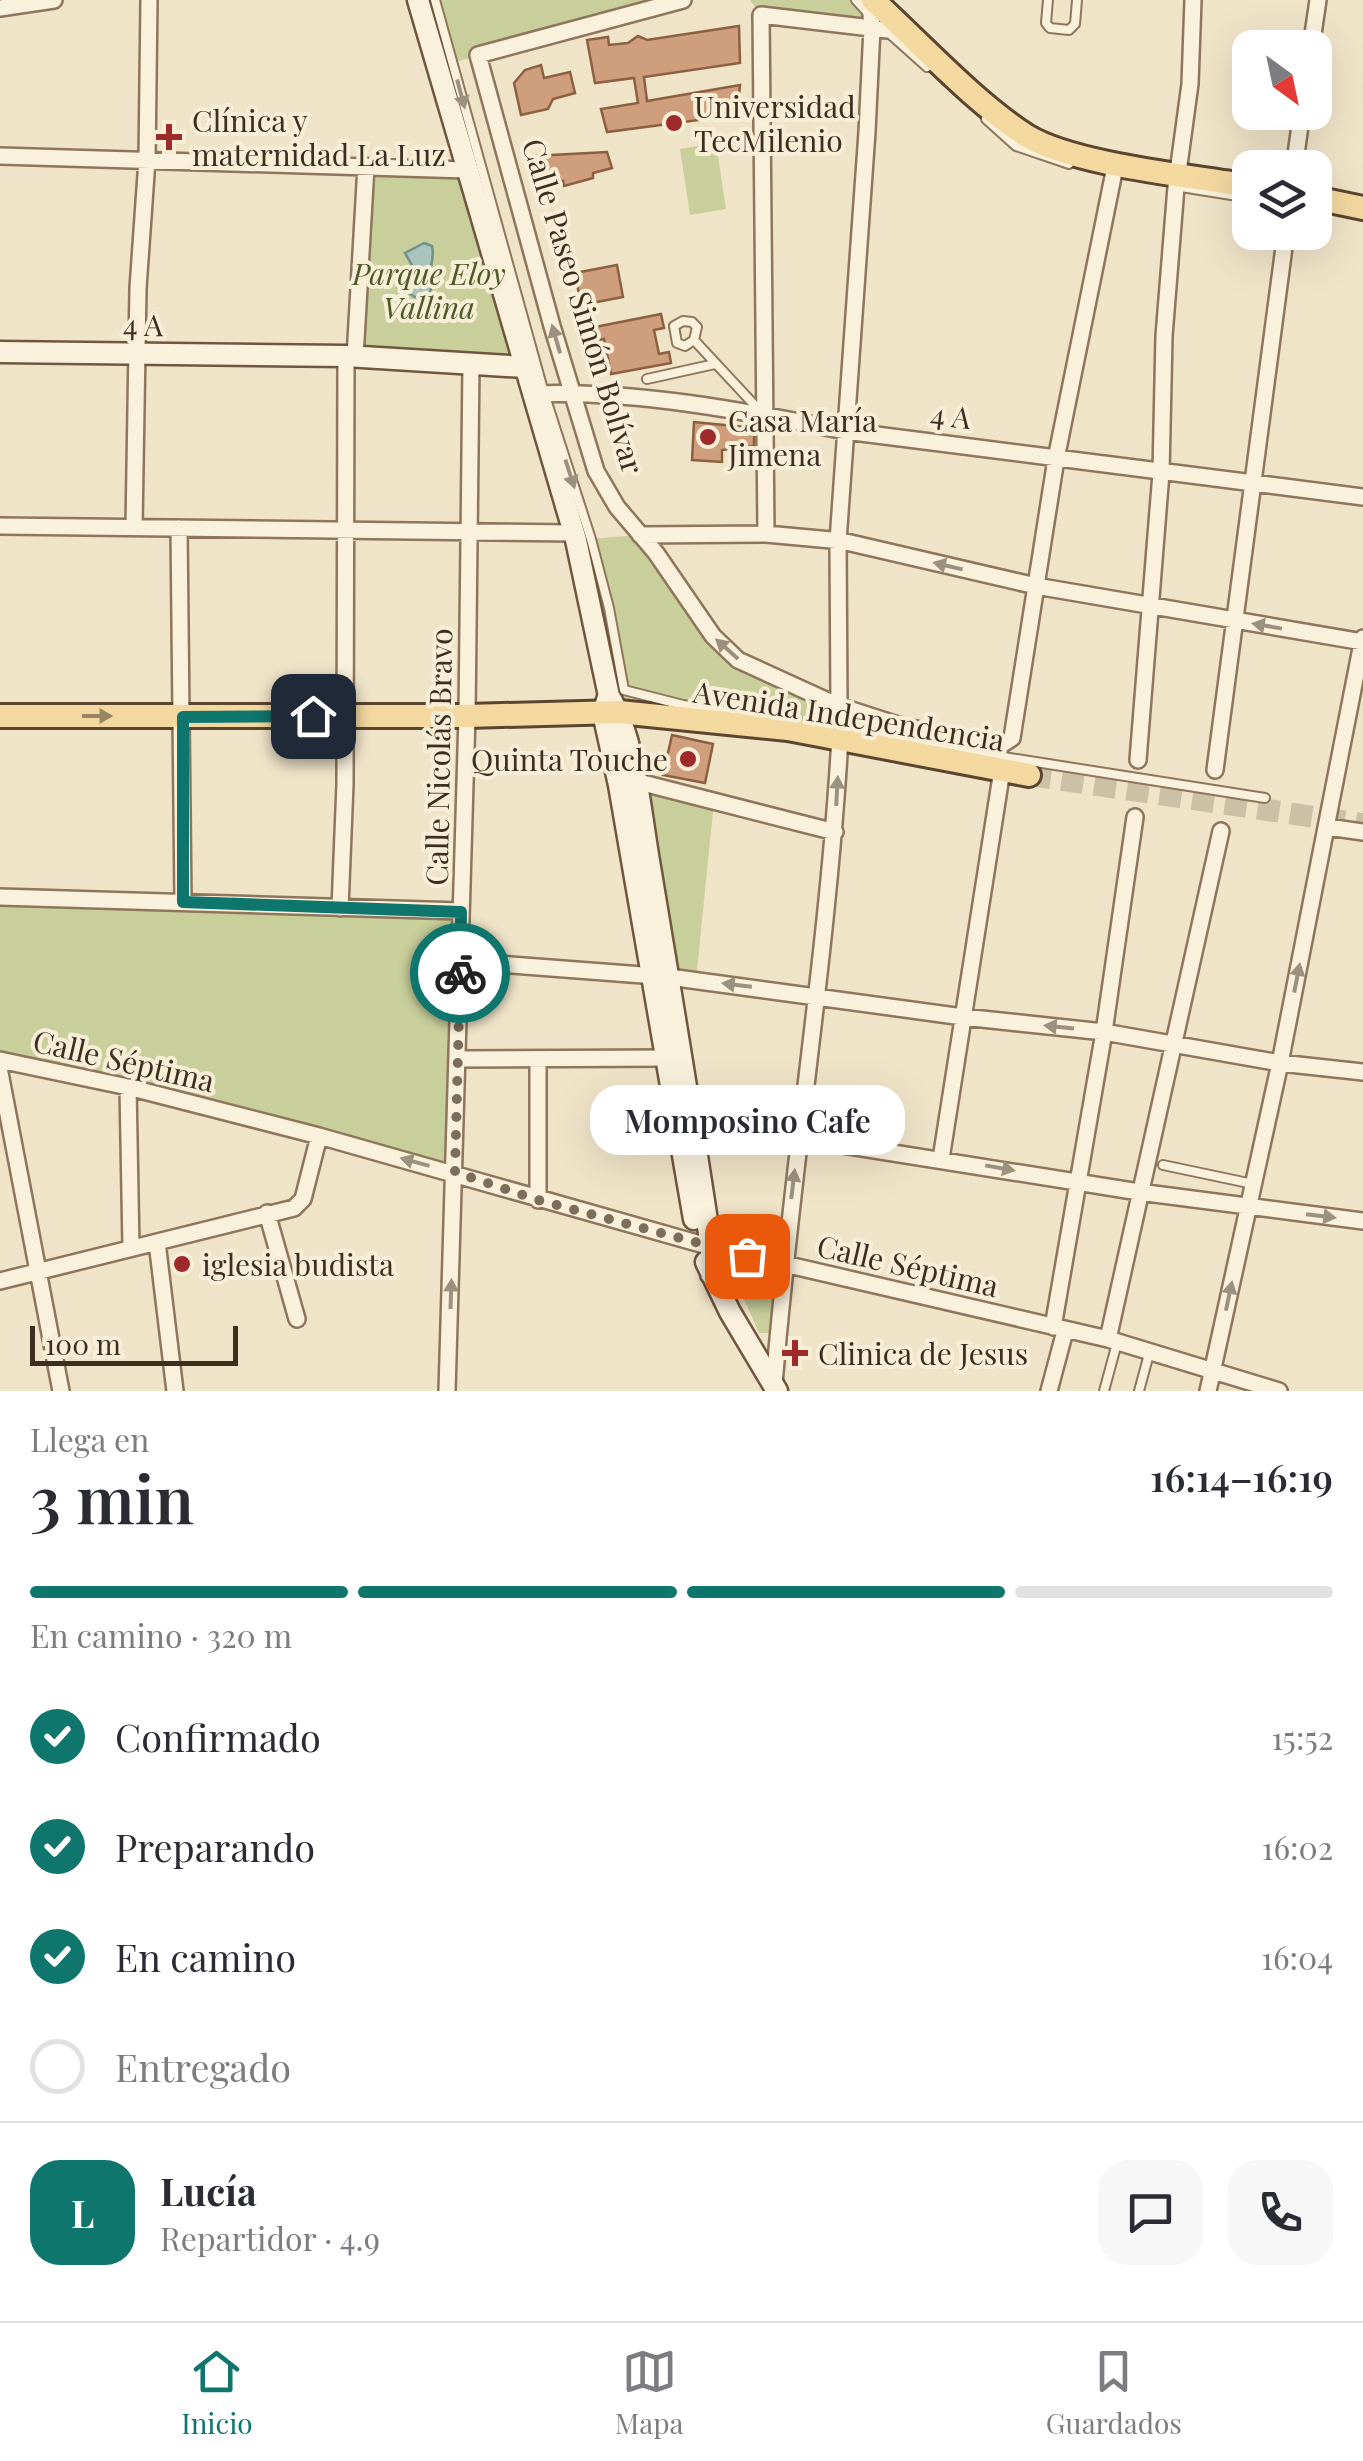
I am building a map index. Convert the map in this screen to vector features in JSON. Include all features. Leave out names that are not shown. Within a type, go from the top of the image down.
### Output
[{"type":"main road","points":[[418,0],[524,366],[538,394],[574,533],[610,707],[619,785],[660,976]]},
{"type":"main road","points":[[880,17],[1030,137],[1115,168],[1177,180],[1232,185]]},
{"type":"main road","points":[[1332,202],[1363,208]]},
{"type":"main road","name":"4 A","points":[[0,352],[351,357],[524,366]]},
{"type":"main road","points":[[610,707],[635,781],[672,1058],[711,1274],[776,1388]]},
{"type":"main road","name":"Avenida Independencia","points":[[0,716],[467,716],[610,707],[840,737],[1029,775]]},
{"type":"street","points":[[0,8],[54,0]]},
{"type":"street","points":[[134,527],[136,354],[147,160],[148,0]]},
{"type":"street","name":"Calle Paseo Simón Bolívar","points":[[683,0],[478,55],[596,471],[617,507],[713,636],[738,660],[839,706],[898,725],[998,747],[1012,738],[1036,586]]},
{"type":"street","points":[[1138,760],[1152,608],[1164,336],[1177,180],[1190,84],[1193,0]]},
{"type":"street","points":[[1314,30],[1318,0]]},
{"type":"street","points":[[766,534],[756,8],[880,17],[838,541],[839,706]]},
{"type":"street","points":[[0,156],[468,170]]},
{"type":"street","points":[[340,908],[346,716],[344,530],[351,357],[366,166]]},
{"type":"street","points":[[1036,586],[1056,459],[1115,168]]},
{"type":"street","points":[[1215,770],[1283,250]]},
{"type":"street","name":"Calle Nicolás Bravo","points":[[447,1391],[467,716],[471,364]]},
{"type":"street","name":"4 A","points":[[538,394],[572,392],[763,414],[845,431],[1363,497]]},
{"type":"street","points":[[0,526],[574,533]]},
{"type":"street","points":[[179,528],[183,902]]},
{"type":"street","points":[[640,535],[766,534],[838,541],[1036,586],[1363,641],[1280,1063],[1208,1391]]},
{"type":"street","points":[[776,1388],[784,1265],[835,832],[840,737]]},
{"type":"street","points":[[941,1158],[1002,770]]},
{"type":"street","points":[[635,781],[835,832]]},
{"type":"street","points":[[1050,1391],[1076,1182],[1104,1032],[1135,817]]},
{"type":"street","points":[[1328,827],[1363,832]]},
{"type":"street","points":[[1113,1341],[1139,1192],[1221,831]]},
{"type":"street","points":[[0,897],[461,912]]},
{"type":"street","points":[[460,961],[660,976],[1104,1032],[1280,1063],[1363,1072]]},
{"type":"street","points":[[458,1058],[672,1058]]},
{"type":"street","points":[[538,1059],[538,1200]]},
{"type":"street","name":"Calle Séptima","points":[[0,1060],[128,1087],[319,1136],[704,1245],[1113,1341],[1280,1391]]},
{"type":"street","points":[[0,1073],[61,1391]]},
{"type":"street","points":[[128,1087],[131,1248]]},
{"type":"street","points":[[686,1135],[799,1138],[1139,1192],[1363,1221]]},
{"type":"street","points":[[0,1281],[300,1203],[319,1136]]},
{"type":"street","points":[[268,1213],[297,1319]]},
{"type":"street","points":[[157,1242],[175,1391]]},
{"type":"lane","points":[[434,0],[538,394],[596,556],[624,690],[683,705],[840,727],[1004,758],[1265,798]]},
{"type":"lane","points":[[856,0],[880,17]]},
{"type":"lane","points":[[1048,0],[1046,23],[1050,28],[1069,30],[1075,24],[1077,0]]},
{"type":"lane","points":[[1177,180],[1232,194]]},
{"type":"lane","points":[[1332,212],[1363,218]]},
{"type":"lane","points":[[694,340],[763,414]]},
{"type":"lane","points":[[647,378],[715,364]]},
{"type":"lane","points":[[1163,1165],[1253,1184]]},
{"type":"lane","points":[[1104,1391],[1113,1341]]},
{"type":"lane","points":[[1140,1391],[1150,1354]]},
{"type":"green space","points":[[418,0],[683,0],[437,67]]},
{"type":"green space","points":[[750,0],[870,0],[872,28],[761,15]]},
{"type":"green space","points":[[716,143],[726,209],[690,215],[680,149]]},
{"type":"green space","name":"Parque Eloy Vallina","points":[[366,166],[467,170],[524,367],[355,357]]},
{"type":"green space","points":[[640,535],[726,650],[839,706],[840,737],[619,712],[576,540]]},
{"type":"green space","points":[[635,781],[714,802],[696,980],[669,977]]},
{"type":"green space","points":[[0,897],[461,911],[455,1172],[0,1060]]},
{"type":"green space","points":[[731,1270],[774,1280],[772,1333],[759,1333]]},
{"type":"water","points":[[424,243],[432,246],[431,290],[427,299],[420,300],[406,288],[415,278],[405,253]]},
{"type":"building","points":[[739,26],[740,63],[644,77],[647,101],[740,85],[737,115],[607,132],[601,109],[638,103],[634,78],[595,83],[587,40],[608,37],[609,45],[628,43],[638,36],[647,40]]},
{"type":"building","points":[[541,65],[544,78],[570,72],[575,93],[553,99],[548,109],[521,115],[514,83],[525,70]]},
{"type":"building","points":[[607,152],[612,168],[564,186],[563,181],[541,187],[533,156]]},
{"type":"building","points":[[617,265],[623,297],[581,305],[575,273]]},
{"type":"building","points":[[661,314],[664,328],[654,330],[659,354],[669,352],[671,363],[611,374],[604,339],[593,341],[590,328]]},
{"type":"building","name":"Casa María Jimena","points":[[694,422],[754,428],[754,446],[722,450],[722,462],[692,460]]},
{"type":"building","name":"Quinta Touche","points":[[672,735],[713,744],[705,783],[663,775]]},
{"type":"tunnel","points":[[1029,775],[1363,824]]},
{"type":"way so far","points":[[460,973],[455,1172],[538,1200],[747,1256]]},
{"type":"place","name":"Universidad TecMilenio","points":[[674,123]]},
{"type":"place","name":"Clínica y maternidad La Luz","points":[[169,137]]},
{"type":"place","name":"Casa María Jimena","points":[[708,437]]},
{"type":"place","name":"Quinta Touche","points":[[688,759]]},
{"type":"place","name":"Momposino Cafe","points":[[747,1256]]},
{"type":"place","name":"iglesia budista","points":[[182,1264]]},
{"type":"place","name":"Clinica de Jesus","points":[[795,1353]]},
{"type":"route","points":[[313,716],[183,717],[183,902],[461,912],[460,973]]}]
